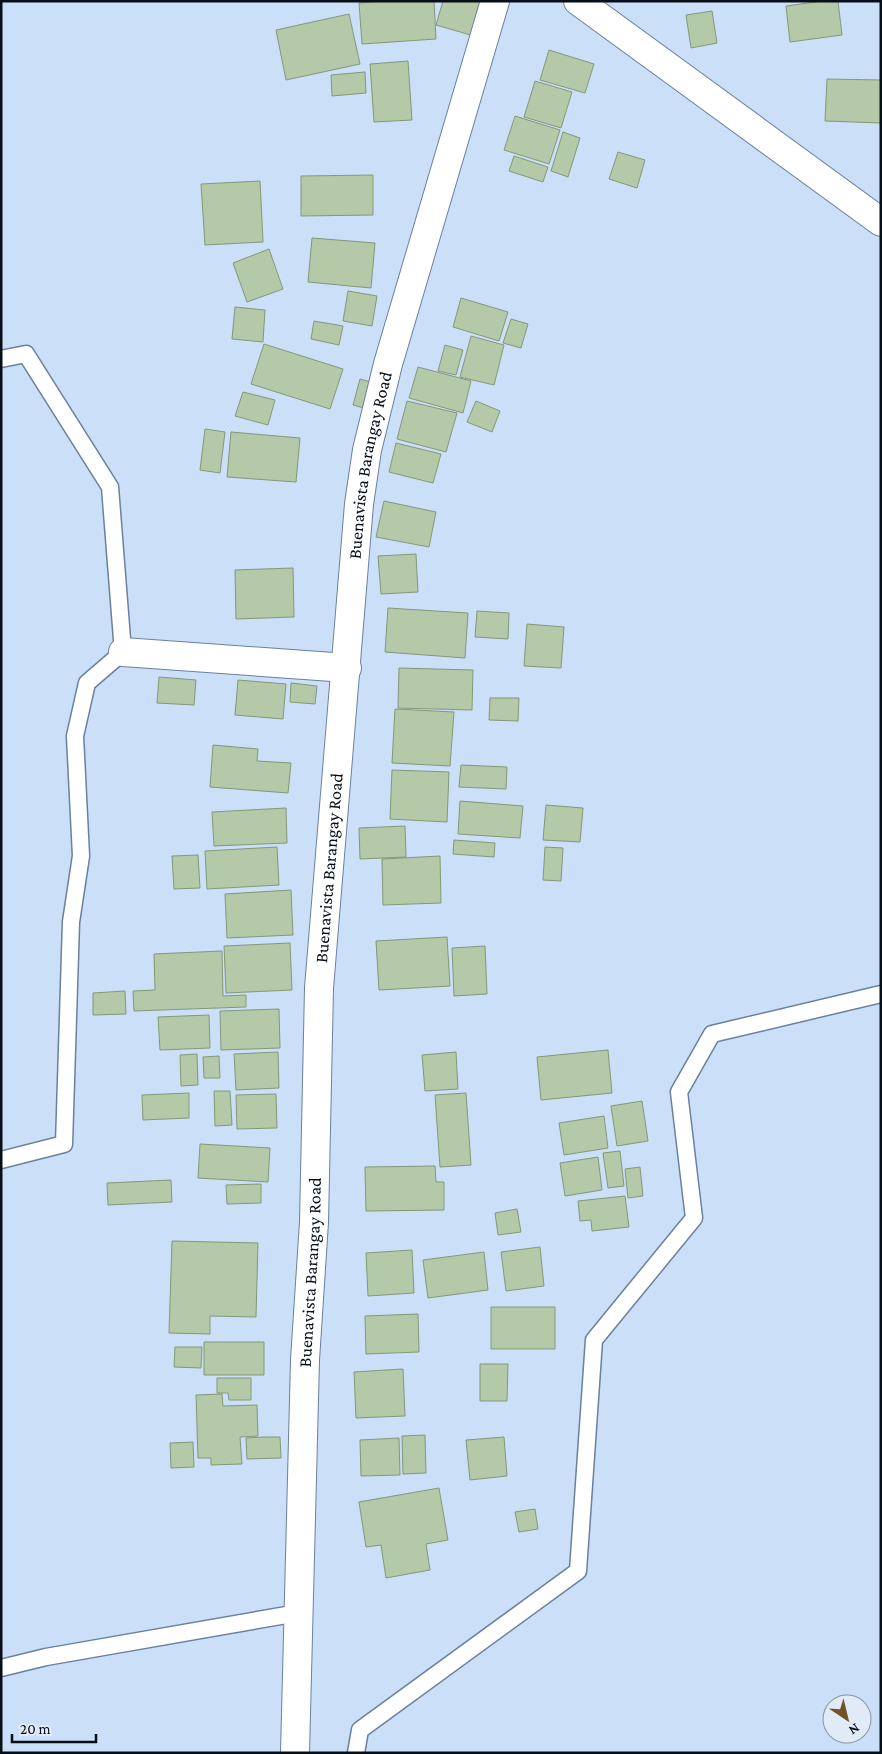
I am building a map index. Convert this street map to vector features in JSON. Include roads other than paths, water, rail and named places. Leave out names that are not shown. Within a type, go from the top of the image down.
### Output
[{"type":"street","name":"Buenavista Barangay Road","points":[[295,1753],[305,1360],[314,1222],[319,988],[323,918],[347,668],[358,504],[367,450],[388,364],[495,1]]},
{"type":"street","points":[[578,1],[881,222]]},
{"type":"street","points":[[123,652],[347,668]]},
{"type":"lane","points":[[1,359],[26,354],[110,487],[123,652],[87,683],[75,736],[81,856],[71,922],[64,1144],[1,1160]]},
{"type":"lane","points":[[356,1753],[360,1730],[578,1571],[594,1340],[694,1218],[679,1092],[712,1034],[881,994]]},
{"type":"lane","points":[[1,1668],[46,1657],[298,1613]]}]
